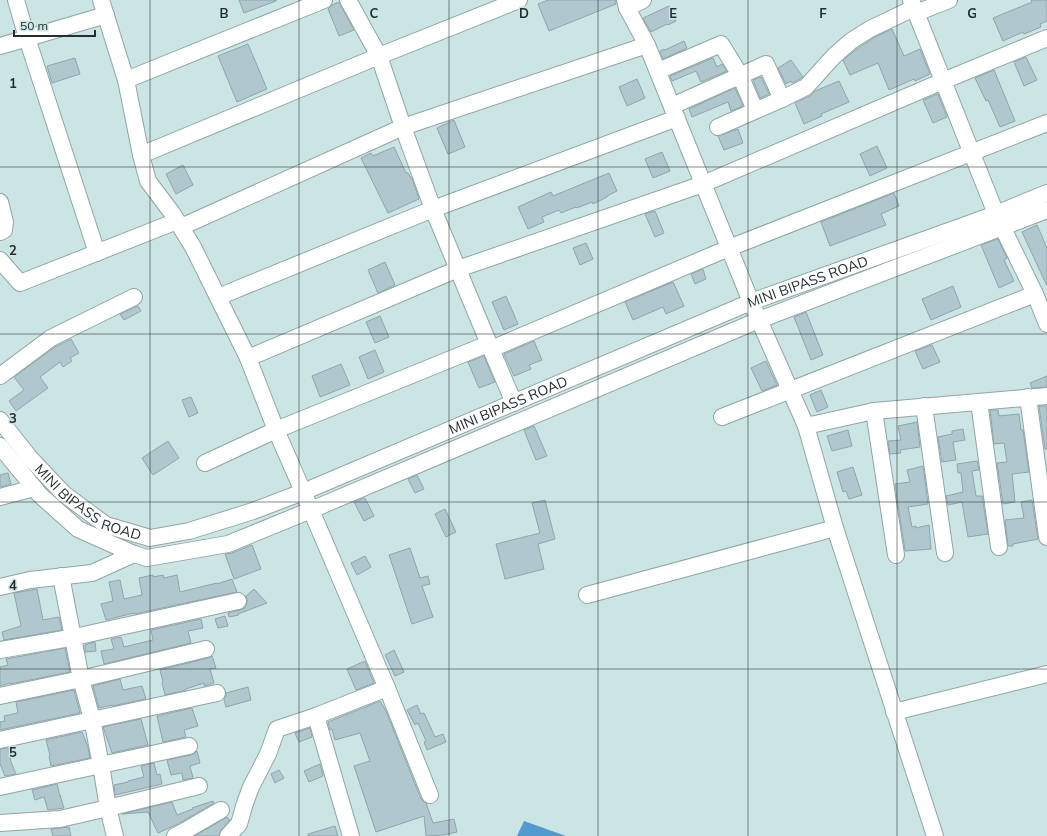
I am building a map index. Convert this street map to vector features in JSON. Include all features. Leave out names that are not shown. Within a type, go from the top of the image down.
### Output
[{"type":"street","points":[[16,0],[97,253]]},
{"type":"street","points":[[126,80],[324,0]]},
{"type":"street","points":[[348,0],[379,56],[403,128],[433,209],[514,402]]},
{"type":"street","points":[[141,155],[379,56],[519,0]]},
{"type":"street","points":[[643,0],[626,4],[648,45],[751,302],[806,426],[834,528],[935,836]]},
{"type":"street","points":[[718,127],[806,87],[834,56],[851,41],[870,29],[913,7],[949,0]]},
{"type":"street","points":[[0,46],[27,38],[105,5],[126,80],[141,155],[148,181],[172,213],[193,247],[248,358],[276,430],[387,688],[430,794]]},
{"type":"street","points":[[913,7],[999,221],[1035,294],[1047,324]]},
{"type":"street","points":[[248,358],[458,269],[703,184],[1047,38]]},
{"type":"street","points":[[658,71],[720,44],[740,75],[755,110]]},
{"type":"street","points":[[0,260],[20,284],[97,253],[179,224],[403,128],[648,45]]},
{"type":"street","points":[[218,297],[674,112],[740,75],[766,64],[782,99]]},
{"type":"street","points":[[205,463],[276,430],[490,346],[729,248],[1047,123]]},
{"type":"street","name":"MINI BIPASS ROAD","points":[[0,420],[30,458],[64,494],[106,525],[150,538],[189,531],[253,511],[303,492],[751,302],[999,221],[1047,193]]},
{"type":"street","points":[[0,202],[5,222],[4,230],[0,232]]},
{"type":"street","points":[[0,446],[40,495],[78,529],[134,554],[147,558],[228,544],[759,320],[999,221],[1047,210]]},
{"type":"street","points":[[722,417],[1035,294]]},
{"type":"street","points":[[0,376],[51,338],[134,297]]},
{"type":"street","points":[[806,426],[874,411],[1047,396]]},
{"type":"street","points":[[1028,397],[1047,537]]},
{"type":"street","points":[[980,402],[999,547]]},
{"type":"street","points":[[924,406],[945,553]]},
{"type":"street","points":[[874,411],[896,555]]},
{"type":"street","points":[[0,497],[34,488]]},
{"type":"street","points":[[586,595],[834,528]]},
{"type":"street","points":[[0,587],[30,580],[92,573],[134,554]]},
{"type":"street","points":[[61,576],[81,679],[92,719],[108,808],[115,836]]},
{"type":"street","points":[[0,650],[73,638],[238,601]]},
{"type":"street","points":[[0,696],[81,679],[206,649]]},
{"type":"street","points":[[894,712],[1047,674]]},
{"type":"street","points":[[228,836],[239,824],[251,787],[268,754],[277,728],[316,716],[387,688]]},
{"type":"street","points":[[0,740],[217,693]]},
{"type":"street","points":[[316,716],[351,836]]},
{"type":"street","points":[[0,787],[190,746]]},
{"type":"street","points":[[0,823],[60,819],[199,786]]},
{"type":"street","points":[[175,836],[221,810]]},
{"type":"street","points":[[0,827],[2,836]]},
{"type":"water","points":[[524,821],[566,836],[517,836]]},
{"type":"building","points":[[239,0],[276,0],[276,1],[244,13]]},
{"type":"building","points":[[548,0],[616,0],[616,4],[549,31],[538,4]]},
{"type":"building","points":[[1031,0],[1047,0],[1047,21],[1040,24],[1041,27],[1024,34],[1023,32],[1003,41],[993,18],[1032,2]]},
{"type":"building","points":[[339,2],[354,30],[339,36],[328,9],[332,5]]},
{"type":"building","points":[[669,6],[676,21],[651,32],[643,18]]},
{"type":"building","points":[[892,29],[904,56],[920,49],[930,74],[889,90],[878,63],[850,75],[843,60],[875,37]]},
{"type":"building","points":[[684,41],[687,48],[663,59],[660,51]]},
{"type":"building","points":[[248,44],[267,89],[237,102],[218,56]]},
{"type":"building","points":[[1026,57],[1037,80],[1024,86],[1014,62]]},
{"type":"building","points":[[75,58],[80,74],[52,83],[47,66]]},
{"type":"building","points":[[713,58],[717,67],[722,64],[727,71],[701,82],[696,71],[672,81],[670,76]]},
{"type":"building","points":[[791,60],[803,77],[792,83],[791,81],[786,84],[778,68]]},
{"type":"building","points":[[994,70],[1015,121],[1000,127],[988,100],[986,101],[975,78]]},
{"type":"building","points":[[761,77],[769,94],[760,98],[753,80]]},
{"type":"building","points":[[637,79],[645,98],[627,106],[619,87]]},
{"type":"building","points":[[839,81],[849,102],[821,114],[822,116],[804,124],[795,103],[810,96],[815,91]]},
{"type":"building","points":[[735,88],[743,106],[731,111],[728,102],[692,117],[689,109]]},
{"type":"building","points":[[938,94],[947,117],[933,123],[923,100]]},
{"type":"building","points":[[454,120],[465,147],[448,154],[437,128]]},
{"type":"building","points":[[738,129],[743,143],[724,150],[718,136]]},
{"type":"building","points":[[877,146],[887,168],[870,176],[860,154]]},
{"type":"building","points":[[394,147],[406,173],[408,173],[412,178],[419,199],[388,213],[361,158],[371,153],[373,156]]},
{"type":"building","points":[[662,152],[670,171],[653,178],[645,159]]},
{"type":"building","points":[[183,165],[193,185],[176,194],[166,174]]},
{"type":"building","points":[[609,173],[617,191],[593,204],[592,202],[561,213],[559,210],[542,217],[544,222],[528,229],[518,207],[551,192],[553,196]]},
{"type":"building","points":[[894,193],[899,206],[881,214],[886,225],[830,246],[821,222]]},
{"type":"building","points":[[655,211],[664,233],[655,237],[645,214]]},
{"type":"building","points":[[1037,225],[1047,248],[1047,286],[1022,232]]},
{"type":"building","points":[[998,239],[1007,258],[1004,260],[1014,281],[999,288],[981,245]]},
{"type":"building","points":[[586,243],[593,259],[580,265],[573,248]]},
{"type":"building","points":[[385,262],[395,285],[378,293],[368,270]]},
{"type":"building","points":[[703,269],[706,279],[695,284],[691,274]]},
{"type":"building","points":[[673,282],[684,306],[666,314],[663,307],[633,320],[625,302]]},
{"type":"building","points":[[953,286],[961,307],[931,320],[922,299]]},
{"type":"building","points":[[506,296],[518,324],[504,330],[492,302]]},
{"type":"building","points":[[138,306],[141,311],[124,320],[120,314]]},
{"type":"building","points":[[806,312],[823,355],[811,360],[794,317]]},
{"type":"building","points":[[380,316],[389,337],[375,343],[366,322]]},
{"type":"building","points":[[71,339],[79,353],[70,358],[72,361],[63,367],[60,362],[40,377],[48,388],[16,411],[9,401],[24,390],[14,377],[55,347]]},
{"type":"building","points":[[534,341],[542,360],[529,365],[531,369],[514,376],[504,354]]},
{"type":"building","points":[[932,345],[940,362],[923,369],[915,351]]},
{"type":"building","points":[[375,350],[384,372],[368,379],[359,357]]},
{"type":"building","points":[[484,356],[495,382],[479,388],[468,362]]},
{"type":"building","points":[[766,361],[777,385],[762,391],[751,368]]},
{"type":"building","points":[[341,364],[350,385],[320,397],[312,376]]},
{"type":"building","points":[[1047,376],[1047,387],[1032,388],[1030,383]]},
{"type":"building","points":[[821,390],[828,407],[817,412],[810,395]]},
{"type":"building","points":[[191,397],[198,413],[189,417],[182,400]]},
{"type":"building","points":[[1039,406],[1047,406],[1047,449],[1045,449]]},
{"type":"building","points":[[990,410],[998,410],[999,416],[1019,414],[1021,430],[1023,430],[1029,472],[1012,474],[1015,502],[1003,504],[997,463],[1007,462],[1004,443],[994,444]]},
{"type":"building","points":[[917,422],[920,447],[900,450],[901,453],[890,454],[888,441],[901,440],[898,426]]},
{"type":"building","points":[[534,426],[547,456],[536,460],[524,430]]},
{"type":"building","points":[[963,429],[965,440],[953,442],[956,460],[942,462],[938,437],[952,434],[952,431]]},
{"type":"building","points":[[848,430],[852,446],[832,451],[827,436]]},
{"type":"building","points":[[168,441],[179,458],[153,475],[142,458]]},
{"type":"building","points":[[977,461],[979,470],[972,471],[976,496],[982,496],[988,534],[968,537],[962,502],[948,505],[946,496],[963,492],[961,473],[958,473],[957,464]]},
{"type":"building","points":[[923,466],[928,504],[908,507],[912,527],[916,526],[916,528],[929,525],[931,549],[905,551],[895,484],[910,482],[907,470]]},
{"type":"building","points":[[853,467],[862,495],[849,499],[846,491],[843,492],[837,472]]},
{"type":"building","points":[[8,473],[11,484],[0,487],[0,475]]},
{"type":"building","points":[[417,475],[424,489],[415,493],[408,479]]},
{"type":"building","points":[[365,498],[374,516],[364,521],[354,502]]},
{"type":"building","points":[[545,500],[555,539],[538,544],[544,569],[505,579],[496,544],[540,533],[532,503]]},
{"type":"building","points":[[1032,500],[1038,539],[1008,546],[1005,520],[1024,518],[1021,502]]},
{"type":"building","points":[[445,509],[456,532],[446,537],[435,514]]},
{"type":"building","points":[[252,545],[261,569],[234,579],[225,554],[232,553]]},
{"type":"building","points":[[410,548],[420,578],[428,576],[430,584],[422,586],[433,617],[412,624],[389,555]]},
{"type":"building","points":[[365,556],[371,567],[357,575],[351,563]]},
{"type":"building","points":[[153,575],[153,577],[163,575],[164,578],[177,575],[180,592],[217,584],[232,579],[237,592],[106,620],[101,604],[113,601],[109,582],[120,580],[124,599],[142,595],[139,578]]},
{"type":"building","points":[[37,589],[43,620],[59,617],[62,630],[4,640],[2,632],[21,626],[14,593]]},
{"type":"building","points":[[254,589],[267,603],[238,614],[239,615],[229,617],[228,613],[245,608],[247,603],[246,596]]},
{"type":"building","points":[[225,616],[228,626],[218,628],[215,619]]},
{"type":"building","points":[[201,619],[203,628],[188,631],[191,643],[104,664],[101,651],[114,649],[111,639],[121,637],[124,647],[153,640],[151,630]]},
{"type":"building","points":[[95,642],[96,651],[85,652],[85,645]]},
{"type":"building","points":[[65,648],[70,672],[0,686],[0,667],[8,665],[6,659]]},
{"type":"building","points":[[394,650],[404,672],[395,676],[385,655]]},
{"type":"building","points":[[212,656],[216,668],[210,669],[214,683],[204,686],[204,683],[186,690],[165,695],[160,670]]},
{"type":"building","points":[[365,661],[374,683],[356,690],[347,669]]},
{"type":"building","points":[[120,679],[123,690],[142,686],[146,699],[99,708],[93,686]]},
{"type":"building","points":[[248,687],[251,700],[226,707],[224,700],[226,693]]},
{"type":"building","points":[[74,690],[80,713],[0,730],[0,722],[5,721],[4,716],[18,713],[16,702]]},
{"type":"building","points":[[380,701],[386,711],[421,799],[426,803],[433,823],[454,819],[457,832],[444,835],[426,836],[424,816],[376,832],[354,766],[370,761],[360,733],[335,740],[328,722]]},
{"type":"building","points":[[417,705],[421,714],[424,713],[435,737],[443,734],[446,742],[427,750],[424,742],[426,741],[418,723],[415,725],[407,710]]},
{"type":"building","points":[[192,708],[198,726],[184,730],[186,737],[163,742],[157,716]]},
{"type":"building","points":[[141,719],[148,745],[112,753],[103,727]]},
{"type":"building","points":[[310,728],[312,737],[299,742],[295,733]]},
{"type":"building","points":[[82,732],[88,747],[90,758],[51,766],[46,740]]},
{"type":"building","points":[[8,748],[11,762],[16,774],[5,776],[0,764],[0,749]]},
{"type":"building","points":[[197,751],[200,763],[190,766],[193,778],[183,780],[182,773],[171,775],[167,760],[191,755]]},
{"type":"building","points":[[154,763],[157,775],[160,774],[162,784],[115,795],[114,785],[144,777],[141,766]]},
{"type":"building","points":[[320,764],[323,776],[309,782],[304,771]]},
{"type":"building","points":[[279,770],[284,778],[275,783],[271,774]]},
{"type":"building","points":[[57,784],[64,808],[48,810],[44,797],[35,800],[32,790]]},
{"type":"building","points":[[213,801],[214,803],[178,824],[158,833],[148,812],[122,814],[172,802],[177,815]]},
{"type":"building","points":[[227,817],[230,820],[221,830],[219,836],[195,836]]},
{"type":"building","points":[[335,826],[338,836],[308,836],[308,834]]},
{"type":"building","points":[[69,827],[71,836],[53,836],[51,829]]}]
